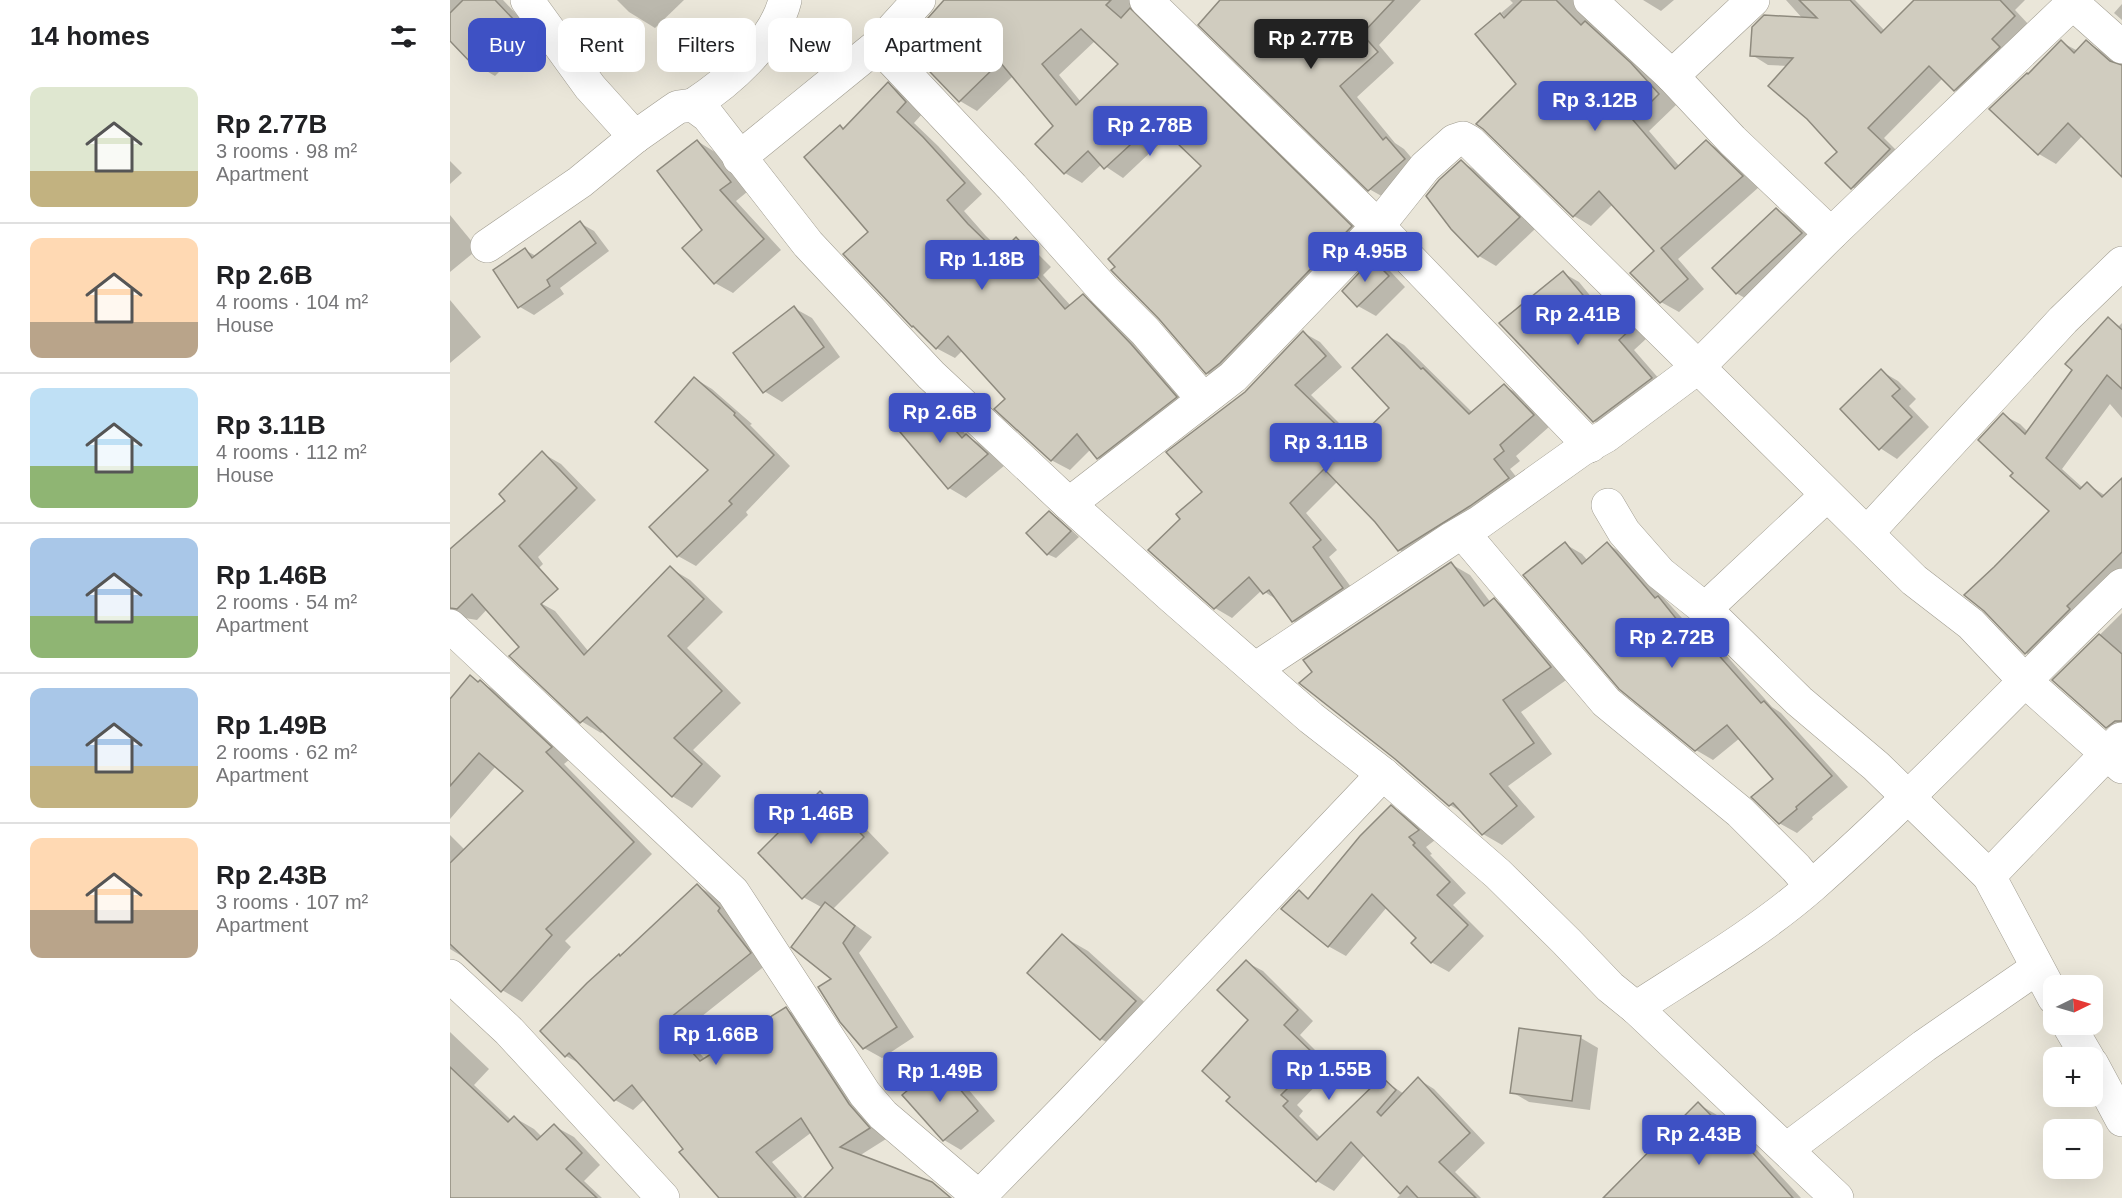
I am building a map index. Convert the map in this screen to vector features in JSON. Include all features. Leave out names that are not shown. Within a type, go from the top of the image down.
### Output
[{"type":"street","points":[[527,0],[590,87],[635,137]]},
{"type":"street","points":[[487,246],[580,182],[635,137],[672,111],[678,107],[693,105],[716,90],[762,45],[783,8],[785,0]]},
{"type":"street","points":[[903,18],[919,0]]},
{"type":"street","points":[[1146,0],[1378,226],[1590,446]]},
{"type":"street","points":[[1590,0],[1672,76],[1732,140],[1831,234]]},
{"type":"street","points":[[1672,76],[1753,0]]},
{"type":"street","points":[[1256,669],[1451,539],[1463,534],[1606,436],[1697,368],[1831,234],[2072,1],[2122,47]]},
{"type":"street","points":[[739,158],[864,56]]},
{"type":"street","points":[[903,72],[1012,187],[1104,290],[1145,331],[1203,399]]},
{"type":"street","points":[[693,105],[708,116],[808,244],[931,375],[1069,504],[1311,718],[1383,774],[1497,874],[1610,987],[1636,1008],[1838,1198]]},
{"type":"street","points":[[1069,504],[1233,377],[1378,226],[1425,167],[1454,141],[1463,138],[1470,141],[1697,368],[1914,580],[1971,624],[2024,680],[2117,753],[1989,876]]},
{"type":"street","points":[[1867,533],[2063,320],[2122,262]]},
{"type":"street","points":[[1705,609],[1827,495]]},
{"type":"street","points":[[1608,505],[1624,532],[1660,573],[1705,609],[1799,701],[1876,766],[1989,876],[2043,979]]},
{"type":"street","points":[[1463,534],[1606,702],[1740,812],[1811,886]]},
{"type":"street","points":[[1636,1008],[1752,933],[1811,886],[1906,797],[2122,585]]},
{"type":"street","points":[[450,626],[732,892],[865,1094],[883,1115],[978,1198],[1383,774]]},
{"type":"street","points":[[1787,1149],[1924,1046],[2037,968]]},
{"type":"street","points":[[450,976],[509,1031],[663,1198]]},
{"type":"street","points":[[2103,1085],[2122,1120]]},
{"type":"building","points":[[463,0],[495,0],[512,18],[468,18],[468,60],[450,41],[450,13]]},
{"type":"building","points":[[944,0],[1111,0],[1106,5],[1121,18],[1130,8],[1352,226],[1220,363],[1206,374],[1159,319],[1111,270],[1115,267],[1108,259],[1201,166],[1155,122],[1104,169],[1088,151],[1064,174],[1035,144],[1053,126],[1003,66],[1003,18],[928,18]],"holes":[[[1081,29],[1118,64],[1076,105],[1042,64]]]},
{"type":"building","points":[[1220,0],[1394,0],[1362,34],[1378,52],[1340,86],[1383,140],[1386,137],[1405,159],[1368,191],[1198,25]]},
{"type":"building","points":[[1522,0],[1556,0],[1581,25],[1585,21],[1631,63],[1659,94],[1633,120],[1675,169],[1706,140],[1743,176],[1661,248],[1688,279],[1660,303],[1630,273],[1654,251],[1599,191],[1573,217],[1476,124],[1516,84],[1475,34],[1500,13],[1504,18]]},
{"type":"building","points":[[1799,0],[1850,0],[1881,33],[1914,0],[2000,0],[2015,16],[1992,39],[2000,47],[1954,91],[1929,66],[1868,128],[1890,149],[1851,189],[1825,163],[1837,152],[1807,119],[1768,86],[1793,58],[1750,56],[1752,27],[1764,15],[1817,18]]},
{"type":"building","points":[[2061,40],[2074,53],[2086,40],[2110,61],[2122,65],[2122,177],[2068,123],[2038,155],[1989,109]]},
{"type":"building","points":[[930,72],[990,72],[959,102]]},
{"type":"building","points":[[888,82],[906,102],[897,112],[965,183],[947,200],[968,224],[999,254],[1016,237],[1034,256],[1026,264],[1065,309],[1083,294],[1177,397],[1097,459],[1077,434],[1051,461],[994,409],[1005,399],[948,336],[936,349],[843,254],[868,232],[804,157],[840,125],[843,129]]},
{"type":"building","points":[[697,140],[731,182],[720,190],[764,239],[714,284],[682,248],[702,230],[657,171]]},
{"type":"building","points":[[1461,160],[1520,217],[1478,257],[1451,229],[1426,196],[1439,180]]},
{"type":"building","points":[[1776,208],[1802,233],[1736,294],[1712,268]]},
{"type":"building","points":[[580,221],[596,243],[547,280],[550,286],[518,308],[493,270],[525,248],[532,258]]},
{"type":"building","points":[[1372,259],[1389,276],[1357,307],[1342,291]]},
{"type":"building","points":[[1563,271],[1592,306],[1601,298],[1632,328],[1619,340],[1652,378],[1593,422],[1499,323]]},
{"type":"building","points":[[794,306],[824,347],[763,393],[733,353]]},
{"type":"building","points":[[2108,317],[2122,330],[2122,389],[2107,375],[2046,458],[2080,489],[2087,482],[2102,497],[2122,478],[2122,552],[2067,606],[2070,609],[2025,654],[1984,611],[1964,595],[2049,511],[2010,476],[2013,473],[1978,440],[2003,413],[2025,434],[2072,370],[2065,364]]},
{"type":"building","points":[[1303,331],[1326,356],[1295,385],[1354,442],[1389,408],[1352,368],[1387,334],[1469,414],[1504,384],[1534,415],[1500,445],[1504,451],[1494,459],[1509,478],[1470,506],[1398,551],[1375,522],[1324,469],[1290,503],[1321,540],[1313,547],[1343,588],[1292,622],[1269,590],[1263,594],[1249,577],[1214,609],[1148,550],[1180,519],[1176,514],[1202,492],[1166,452],[1245,392]]},
{"type":"building","points":[[1881,369],[1900,389],[1892,396],[1912,417],[1879,450],[1840,409]]},
{"type":"building","points":[[694,377],[735,413],[734,415],[774,455],[729,501],[732,504],[677,557],[649,527],[708,470],[655,422]]},
{"type":"building","points":[[927,398],[962,438],[966,434],[988,454],[948,489],[895,426]]},
{"type":"building","points":[[542,451],[577,488],[519,546],[558,589],[541,604],[584,655],[670,566],[704,599],[668,636],[722,691],[674,738],[702,764],[672,797],[587,717],[580,723],[509,656],[519,647],[472,594],[457,609],[450,608],[450,549],[505,501],[499,494]]},
{"type":"building","points":[[1049,511],[1071,531],[1047,555],[1026,533]]},
{"type":"building","points":[[1565,542],[1582,564],[1607,542],[1655,598],[1658,596],[1686,631],[1692,625],[1761,703],[1764,701],[1832,776],[1779,824],[1751,797],[1773,779],[1727,725],[1695,751],[1619,689],[1523,575]]},
{"type":"building","points":[[1451,562],[1484,606],[1494,598],[1551,667],[1503,700],[1534,743],[1490,774],[1517,806],[1482,835],[1453,803],[1449,806],[1395,759],[1299,683],[1312,672],[1303,660]]},
{"type":"building","points":[[2099,634],[2122,654],[2122,721],[2115,721],[2106,728],[2052,680]]},
{"type":"building","points":[[470,675],[478,682],[480,680],[552,747],[546,752],[634,842],[546,929],[552,935],[501,992],[450,944],[450,863],[523,791],[479,753],[450,786],[450,699]]},
{"type":"building","points":[[820,791],[864,837],[802,899],[758,853]]},
{"type":"building","points":[[1391,805],[1419,830],[1409,837],[1415,843],[1413,845],[1450,882],[1437,895],[1468,925],[1431,963],[1411,943],[1416,938],[1372,894],[1328,947],[1281,909],[1299,890],[1308,899],[1360,836]]},
{"type":"building","points":[[697,884],[720,908],[718,911],[751,953],[665,1022],[700,1061],[786,1007],[849,1104],[870,1128],[840,1147],[932,1182],[951,1198],[804,1198],[833,1168],[801,1118],[756,1152],[796,1198],[719,1198],[679,1152],[683,1149],[632,1085],[614,1101],[569,1053],[565,1057],[540,1031],[587,983],[619,954],[620,956]]},
{"type":"building","points":[[825,902],[855,926],[843,943],[897,1027],[863,1049],[840,1022],[818,987],[831,979],[791,947]]},
{"type":"building","points":[[1062,934],[1136,1001],[1100,1040],[1027,973]]},
{"type":"building","points":[[1246,960],[1298,1010],[1284,1025],[1318,1058],[1281,1095],[1288,1101],[1283,1106],[1317,1140],[1382,1077],[1396,1090],[1377,1112],[1381,1116],[1418,1077],[1470,1133],[1439,1162],[1476,1198],[1418,1198],[1407,1186],[1400,1194],[1351,1142],[1316,1182],[1226,1101],[1230,1097],[1202,1071],[1248,1020],[1217,990]]},
{"type":"building","points":[[1519,1028],[1581,1036],[1572,1101],[1510,1093]]},
{"type":"building","points":[[939,1064],[978,1111],[943,1141],[902,1095]]},
{"type":"building","points":[[450,1067],[508,1122],[514,1116],[537,1140],[554,1124],[582,1153],[566,1169],[597,1198],[450,1198]]},
{"type":"building","points":[[1698,1102],[1733,1138],[1737,1135],[1793,1198],[1603,1198]]}]
